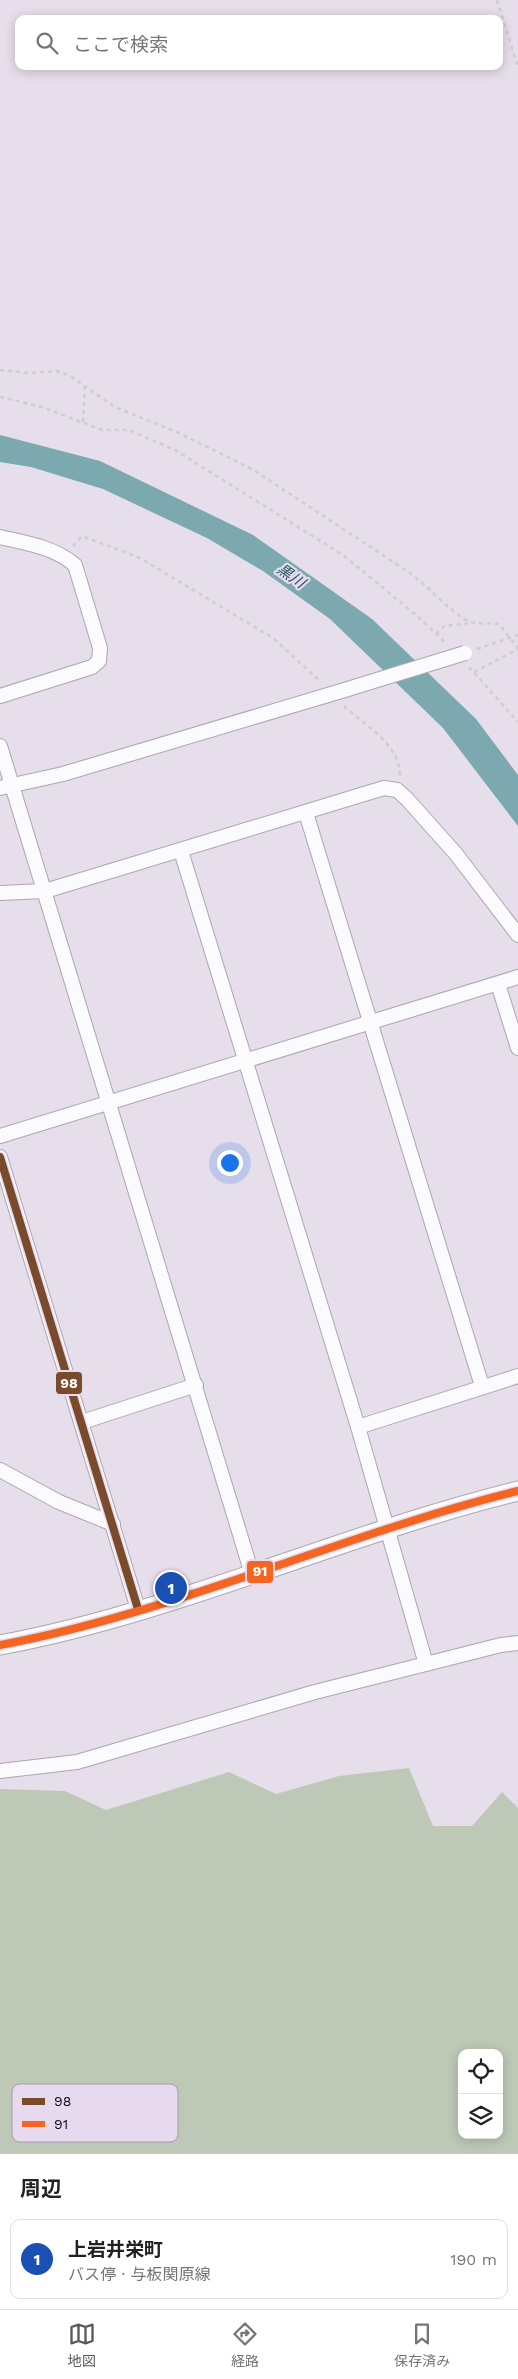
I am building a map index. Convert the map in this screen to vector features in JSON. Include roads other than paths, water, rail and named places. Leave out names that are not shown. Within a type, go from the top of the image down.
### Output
[{"type":"main road","points":[[0,1645],[79,1628],[389,1529],[518,1491]]},
{"type":"street","points":[[0,537],[48,548],[65,556],[75,565],[100,648],[99,661],[92,667],[0,696]]},
{"type":"street","points":[[6,787],[63,774],[335,692],[464,657]]},
{"type":"street","points":[[0,746],[6,787],[45,891],[252,1574]]},
{"type":"street","points":[[0,893],[45,891],[384,788],[397,790],[407,799],[456,854],[518,936]]},
{"type":"street","points":[[306,813],[372,1021],[482,1386]]},
{"type":"street","points":[[181,851],[389,1529],[426,1664]]},
{"type":"street","points":[[0,1136],[518,977]]},
{"type":"street","points":[[498,984],[518,1048]]},
{"type":"street","points":[[0,1157],[138,1609]]},
{"type":"street","points":[[358,1427],[518,1376]]},
{"type":"street","points":[[82,1422],[196,1385]]},
{"type":"street","points":[[0,1470],[60,1502],[112,1524]]},
{"type":"street","points":[[0,1771],[77,1762],[297,1697],[518,1643]]},
{"type":"water","name":"黒川","points":[[0,435],[100,461],[253,535],[372,619],[476,719],[518,775],[518,826],[443,728],[330,619],[263,571],[207,538],[103,489],[31,467],[0,462]]},
{"type":"place","name":"上岩井栄町","points":[[171,1588]]}]
